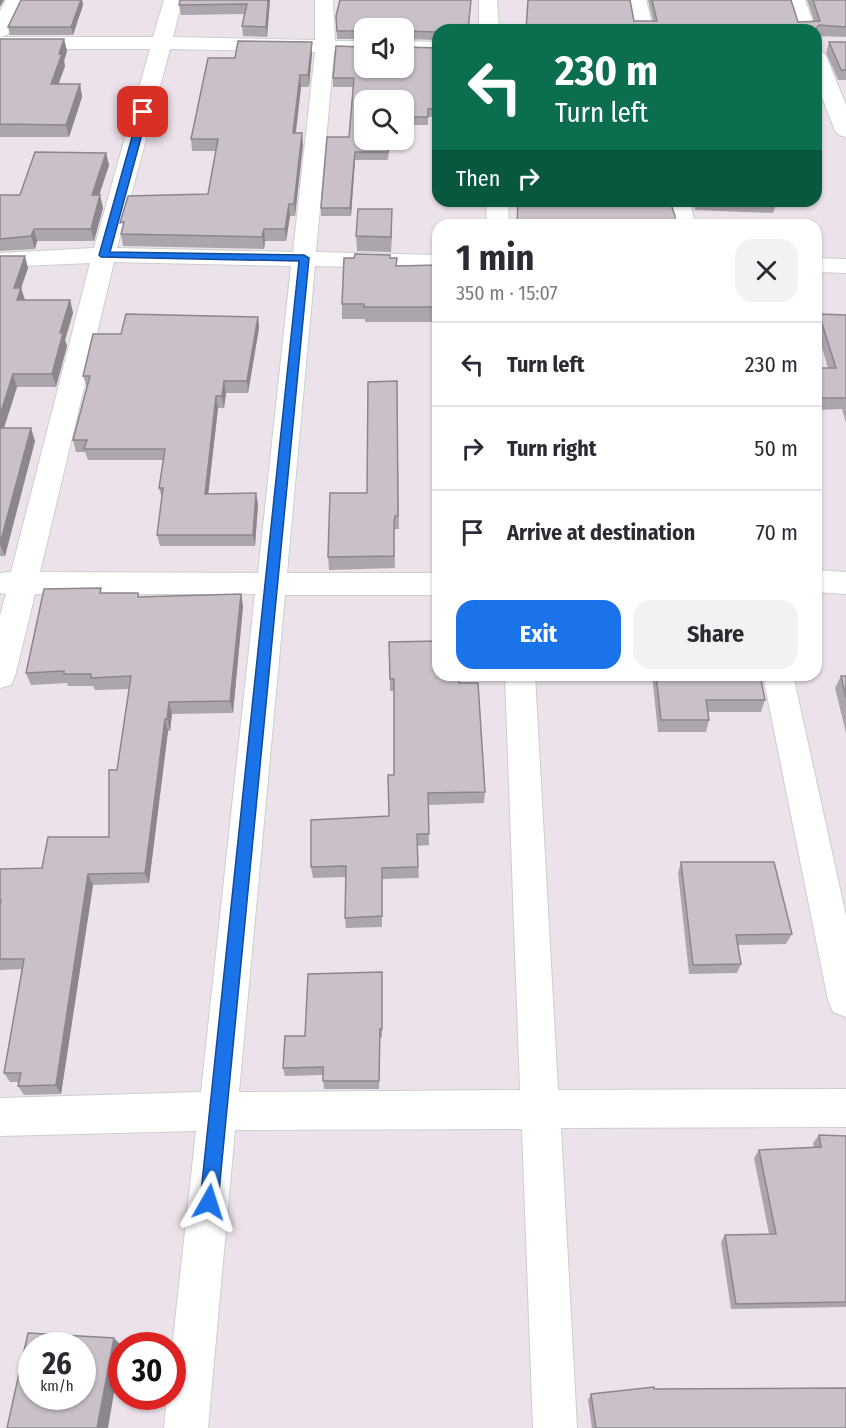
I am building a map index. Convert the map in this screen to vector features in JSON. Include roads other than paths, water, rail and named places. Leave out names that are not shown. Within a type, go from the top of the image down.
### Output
[{"type":"street","points":[[0,30],[15,0]]},
{"type":"street","points":[[0,676],[11,582],[132,158],[173,0]]},
{"type":"street","points":[[186,1428],[325,46],[324,0]]},
{"type":"street","points":[[488,0],[489,24]]},
{"type":"street","points":[[637,0],[643,24]]},
{"type":"street","points":[[796,0],[804,24]]},
{"type":"street","points":[[0,43],[354,47]]},
{"type":"street","points":[[822,45],[836,45]]},
{"type":"street","points":[[414,47],[432,48]]},
{"type":"street","points":[[822,71],[846,131]]},
{"type":"street","points":[[0,260],[104,255],[432,262]]},
{"type":"street","points":[[822,265],[846,266]]},
{"type":"street","points":[[822,581],[846,583]]},
{"type":"street","points":[[11,582],[432,584]]},
{"type":"street","points":[[519,681],[555,1428]]},
{"type":"street","points":[[779,681],[846,1000]]},
{"type":"street","points":[[0,1118],[218,1111],[846,1108]]}]
